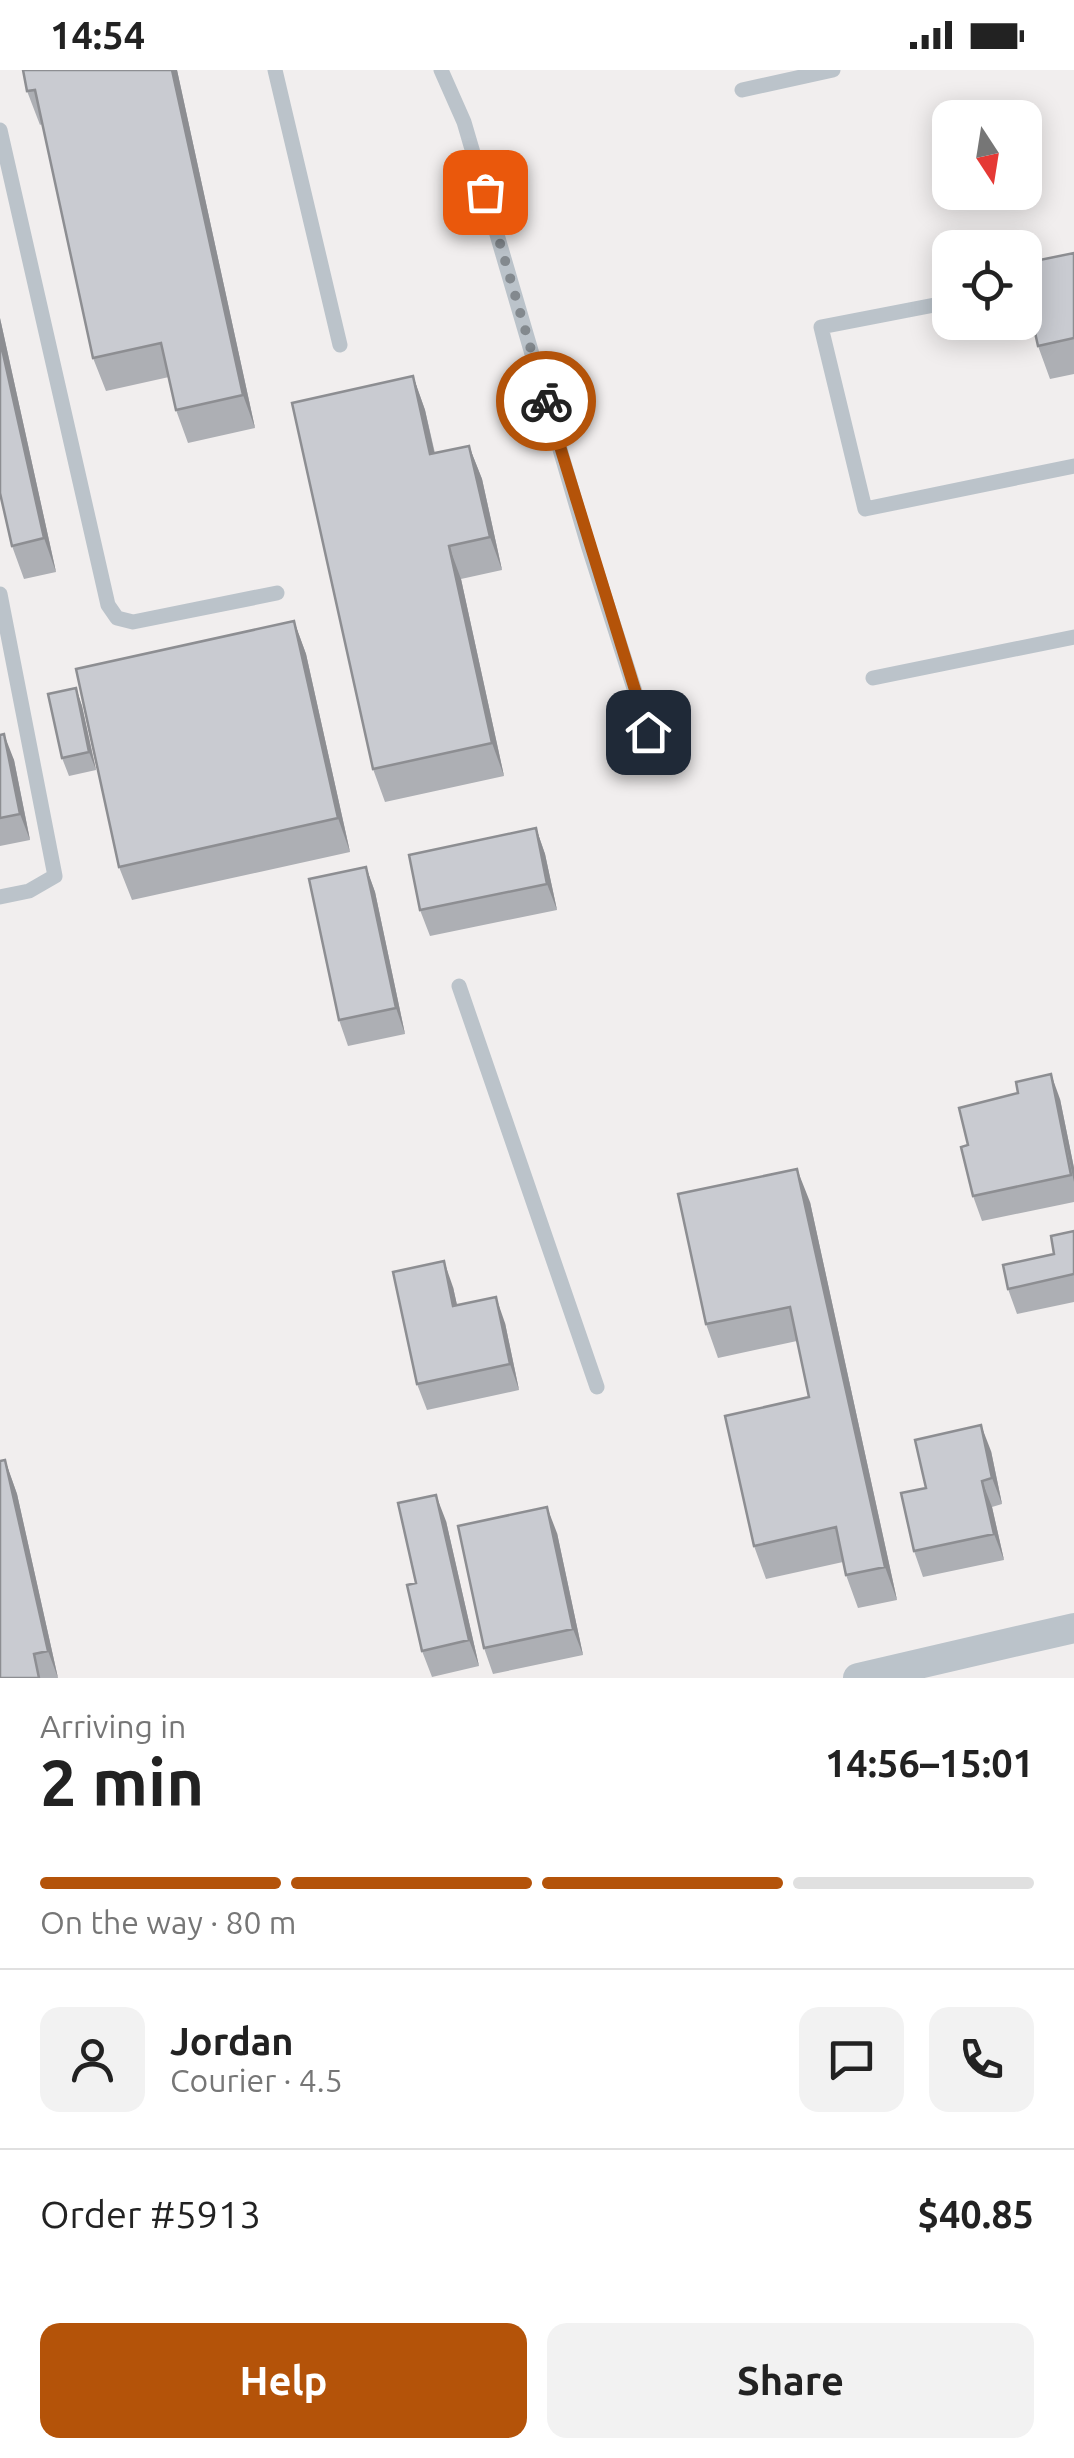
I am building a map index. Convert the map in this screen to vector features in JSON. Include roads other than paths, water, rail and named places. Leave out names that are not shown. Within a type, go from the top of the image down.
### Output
[{"type":"street","points":[[858,1678],[1074,1628]]},
{"type":"lane","points":[[275,70],[340,346]]},
{"type":"lane","points":[[441,70],[464,122],[588,545],[648,732]]},
{"type":"lane","points":[[742,90],[833,70]]},
{"type":"lane","points":[[0,130],[108,605],[118,618],[133,622],[277,593]]},
{"type":"lane","points":[[932,306],[821,328],[865,509],[1074,466]]},
{"type":"lane","points":[[0,594],[54,876],[29,892],[0,897]]},
{"type":"lane","points":[[874,678],[1074,637]]},
{"type":"lane","points":[[459,986],[597,1387]]}]
